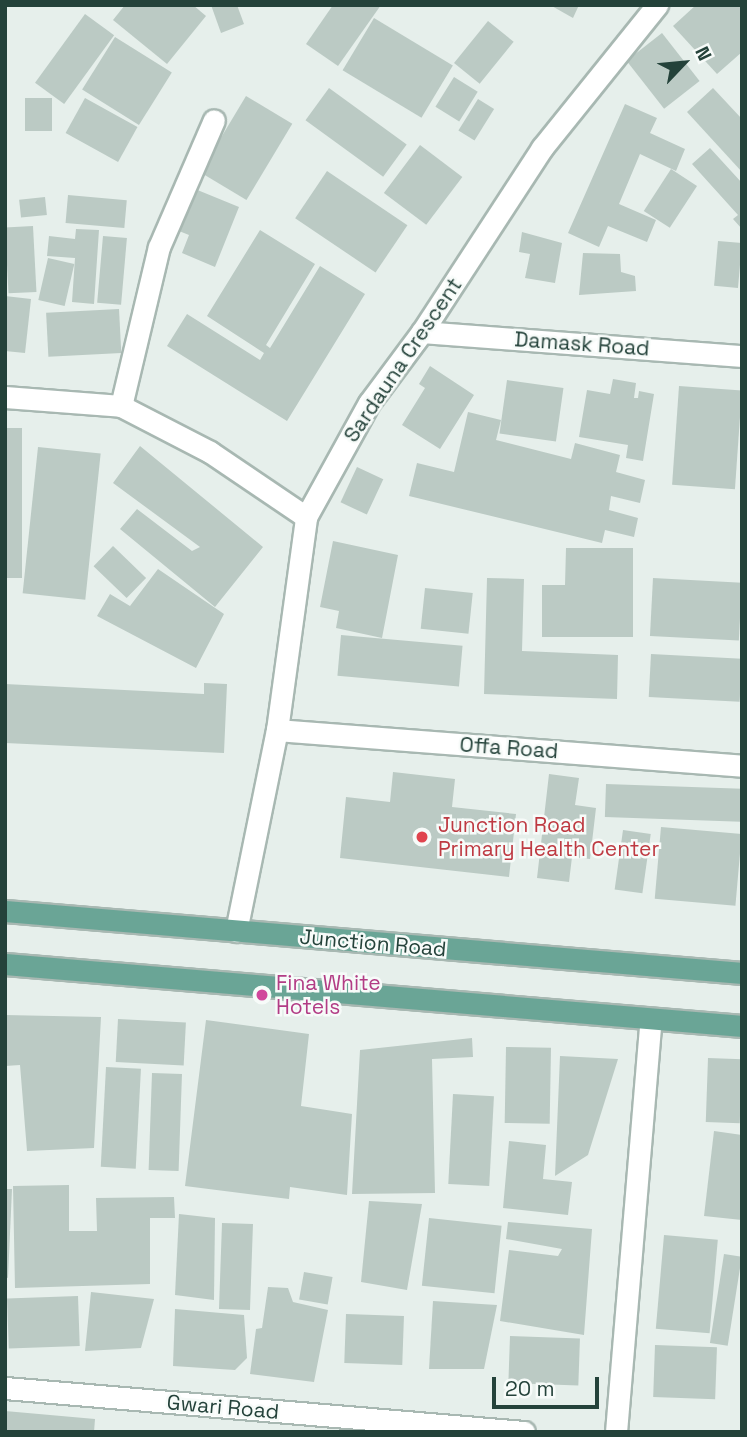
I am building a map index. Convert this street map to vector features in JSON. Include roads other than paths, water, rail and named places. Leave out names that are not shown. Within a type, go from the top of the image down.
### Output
[{"type":"main road","name":"Junction Road","points":[[5,911],[742,973]]},
{"type":"main road","points":[[5,964],[742,1026]]},
{"type":"street","name":"Sardauna Crescent","points":[[236,931],[277,730],[306,517],[369,403],[422,332],[542,148],[657,5]]},
{"type":"street","points":[[121,406],[159,247],[214,120]]},
{"type":"street","name":"Damask Road","points":[[422,332],[742,356]]},
{"type":"street","points":[[5,397],[121,406],[210,452],[306,517]]},
{"type":"street","name":"Offa Road","points":[[277,730],[742,766]]},
{"type":"street","points":[[616,1432],[651,1019]]},
{"type":"street","name":"Gwari Road","points":[[5,1388],[524,1432]]},
{"type":"place","name":"Junction Road Primary Health Center","points":[[422,837]]},
{"type":"place","name":"Fina White Hotels","points":[[262,995]]}]
